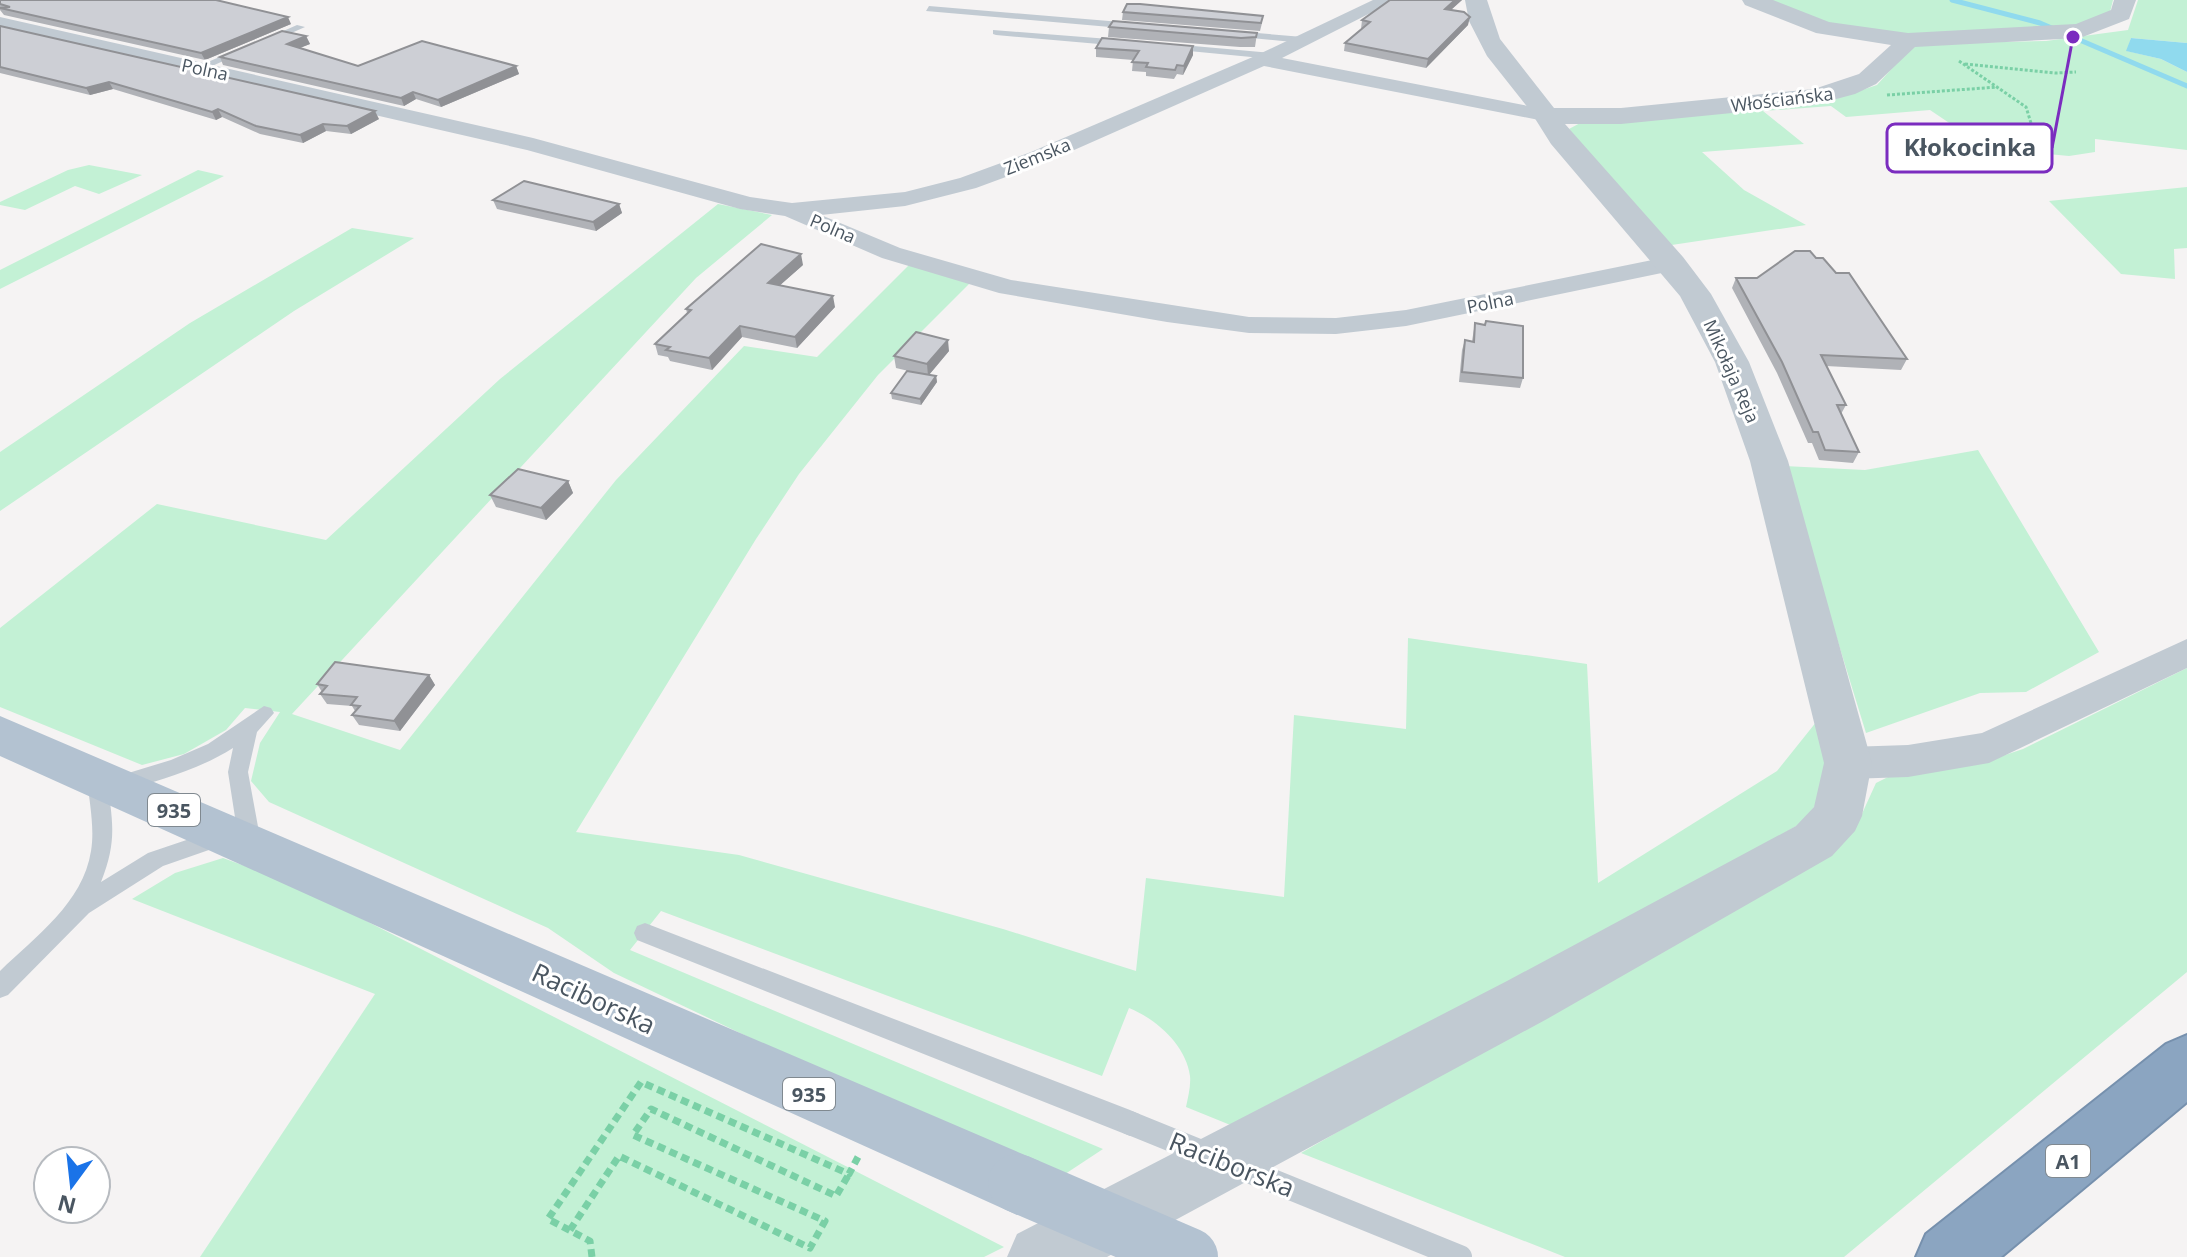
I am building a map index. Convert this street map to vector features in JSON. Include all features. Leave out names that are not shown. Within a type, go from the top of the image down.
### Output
[{"type":"highway","name":"A1","points":[[1949,1257],[2187,1064]]},
{"type":"main road","name":"Raciborska","points":[[0,735],[240,838],[685,1040],[1189,1257]]},
{"type":"street","name":"Ziemska","points":[[790,210],[905,199],[968,183],[1039,157],[1267,58],[1387,0]]},
{"type":"street","name":"Mikołaja Reja","points":[[1476,0],[1485,36],[1536,104],[1549,116],[1560,138],[1672,264],[1715,326],[1732,362],[1769,461],[1848,763]]},
{"type":"street","points":[[1753,0],[1824,28],[1921,40],[2080,31],[2121,14],[2125,0]]},
{"type":"street","name":"Polna","points":[[0,23],[533,145],[748,204],[790,210],[891,253],[1008,287],[1249,325],[1336,326],[1406,318],[1672,264]]},
{"type":"street","name":"Włościańska","points":[[1549,116],[1588,118],[1814,97],[1850,88],[1873,78],[1921,40]]},
{"type":"street","points":[[1267,58],[1549,116]]},
{"type":"street","points":[[1040,1257],[1527,1000],[1814,841],[1837,816],[1848,763],[1908,761],[1989,747],[2187,652]]},
{"type":"lane","points":[[929,9],[1147,27]]},
{"type":"lane","points":[[199,68],[300,27]]},
{"type":"lane","points":[[996,32],[1134,44]]},
{"type":"lane","name":"Ziemska","points":[[1225,34],[1303,40]]},
{"type":"lane","points":[[1165,47],[1267,58]]},
{"type":"lane","points":[[81,906],[102,853],[107,781],[182,765],[247,732],[264,713]]},
{"type":"lane","points":[[0,987],[81,906],[156,859],[240,838],[238,782],[247,732]]},
{"type":"lane","name":"Raciborska","points":[[645,933],[1130,1123],[1460,1257]]},
{"type":"path","points":[[1921,40],[1964,64],[2026,107],[2031,123]]},
{"type":"path","points":[[1964,64],[2055,73],[2076,72]]},
{"type":"path","points":[[1850,88],[1880,95],[1998,87]]},
{"type":"path","points":[[570,1230],[619,1156],[810,1248],[825,1221],[633,1135],[651,1109],[836,1196],[844,1172],[641,1082],[548,1219],[590,1241],[592,1257]]},
{"type":"green space","points":[[1765,0],[2113,0],[2110,12],[2088,23],[2063,28],[1913,37],[1841,29]]},
{"type":"green space","points":[[2138,0],[2187,0],[2187,43],[2131,38],[2127,51],[2161,59],[2187,72],[2187,150],[2095,139],[2095,152],[2069,156],[2017,151],[1979,143],[1930,110],[1846,117],[1831,106],[1763,111],[1804,144],[1702,152],[1744,190],[1806,225],[1665,246],[1569,129],[1582,122],[1827,98],[1829,101],[1877,85],[1914,44],[2046,41],[2128,30]]},
{"type":"green space","points":[[89,165],[142,175],[99,194],[75,186],[25,210],[0,205],[0,202],[68,170]]},
{"type":"green space","points":[[198,170],[224,176],[0,289],[0,270]]},
{"type":"green space","points":[[2187,187],[2187,248],[2174,249],[2175,279],[2121,274],[2049,201]]},
{"type":"green space","points":[[718,204],[772,215],[696,278],[292,714],[400,750],[616,480],[744,346],[817,357],[909,265],[971,282],[878,375],[799,474],[576,832],[739,855],[1003,929],[1136,971],[1146,878],[1284,897],[1294,715],[1406,729],[1408,638],[1587,664],[1598,883],[1777,771],[1821,716],[1828,753],[1821,799],[1800,824],[1255,1135],[1186,1107],[1190,1076],[1183,1054],[1159,1026],[1129,1008],[1102,1076],[661,911],[630,950],[1103,1149],[1053,1182],[614,973],[548,928],[269,802],[251,781],[260,743],[280,712],[245,708],[226,730],[184,754],[142,765],[0,707],[0,628],[157,504],[326,540],[500,379]]},
{"type":"green space","points":[[352,228],[414,238],[294,311],[0,511],[0,452],[190,323]]},
{"type":"green space","points":[[1978,450],[2099,652],[2026,692],[1980,693],[1866,733],[1784,466],[1865,470]]},
{"type":"green space","points":[[2187,668],[2187,972],[1844,1257],[1565,1257],[1301,1153],[1618,971],[1855,829],[1876,783],[1894,774],[1987,761],[2023,749]]},
{"type":"green space","points":[[223,858],[294,884],[1004,1247],[984,1257],[200,1257],[375,994],[132,899],[175,873]]},
{"type":"water","points":[[2131,38],[2187,43],[2187,72],[2161,59],[2126,51]]},
{"type":"building","points":[[0,0],[216,0],[288,17],[201,53],[0,8],[10,7],[0,4]]},
{"type":"building","points":[[1390,0],[1455,0],[1445,9],[1464,12],[1470,17],[1428,59],[1345,43],[1370,22],[1362,20]]},
{"type":"building","points":[[1127,4],[1263,16],[1261,23],[1123,12]]},
{"type":"building","points":[[1113,21],[1257,33],[1256,37],[1241,38],[1109,27]]},
{"type":"building","points":[[0,26],[375,111],[347,126],[323,124],[300,135],[256,126],[218,109],[212,112],[109,82],[86,88],[0,67]]},
{"type":"building","points":[[282,31],[306,36],[287,44],[358,66],[422,41],[516,66],[438,100],[413,92],[401,98],[220,57]]},
{"type":"building","points":[[1102,38],[1193,46],[1184,66],[1177,65],[1175,70],[1132,62],[1139,51],[1096,48]]},
{"type":"building","points":[[524,181],[619,204],[593,222],[493,200]]},
{"type":"building","points":[[761,244],[801,254],[768,283],[833,296],[795,337],[740,326],[709,358],[666,350],[670,347],[655,344],[691,310],[686,309]]},
{"type":"building","points":[[1795,251],[1810,251],[1816,258],[1823,258],[1836,273],[1849,273],[1907,359],[1821,355],[1846,405],[1837,405],[1859,452],[1825,450],[1736,278],[1757,278]]},
{"type":"building","points":[[1486,321],[1523,326],[1523,378],[1462,372],[1465,340],[1474,342],[1475,323],[1485,325]]},
{"type":"building","points":[[916,332],[948,340],[927,364],[894,356]]},
{"type":"building","points":[[907,371],[936,376],[920,399],[891,393]]},
{"type":"building","points":[[518,469],[568,481],[541,508],[490,495]]},
{"type":"building","points":[[335,662],[429,675],[394,721],[352,715],[360,706],[351,705],[357,697],[320,694],[327,686],[317,684]]},
{"type":"waterway","points":[[1952,0],[2040,23],[2187,86]]},
{"type":"place","name":"Kłokocinka","points":[[2073,37]]}]
